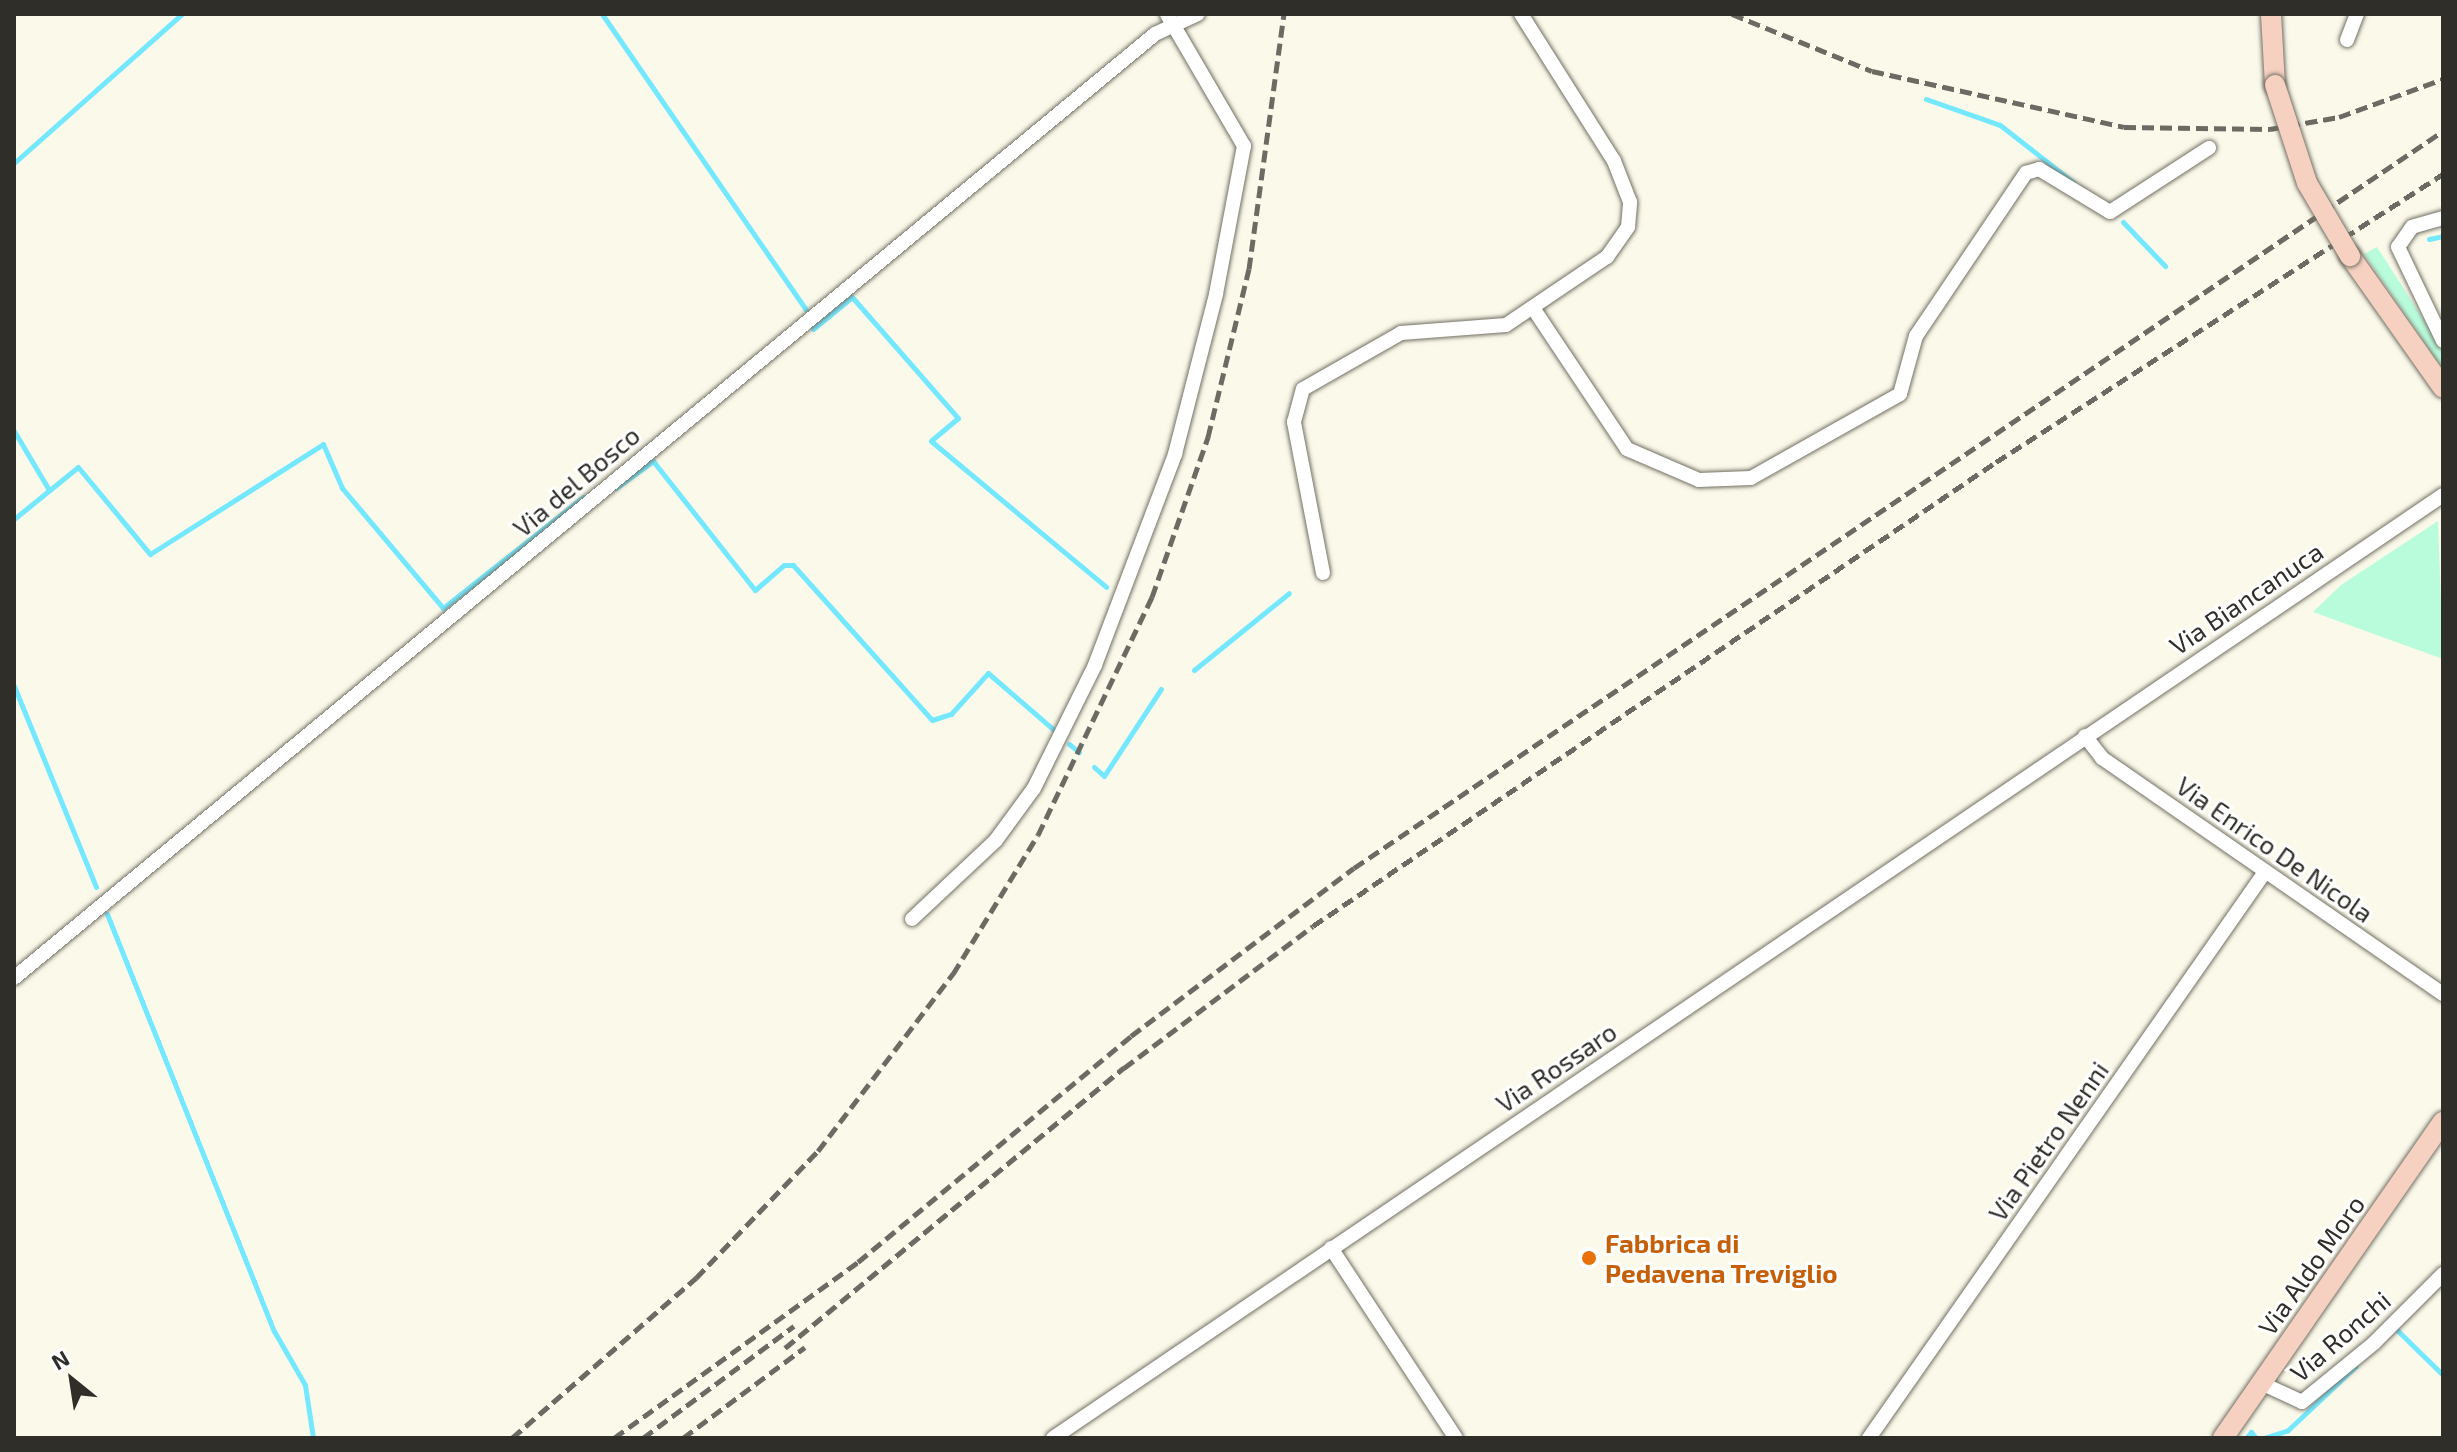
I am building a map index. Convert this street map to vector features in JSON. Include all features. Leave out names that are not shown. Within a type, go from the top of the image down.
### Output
[{"type":"main road","points":[[2271,14],[2275,85],[2307,183],[2350,256],[2443,388]]},
{"type":"main road","name":"Via Aldo Moro","points":[[2223,1438],[2443,1122]]},
{"type":"street","name":"Via del Bosco","points":[[14,978],[1169,20],[1198,14]]},
{"type":"street","points":[[1323,573],[1294,422],[1303,389],[1401,333],[1495,327],[1533,308],[1616,248],[1628,227],[1630,202],[1614,161],[1521,14]]},
{"type":"street","points":[[2347,40],[2357,14]]},
{"type":"street","points":[[912,919],[996,840],[1034,788],[1095,665],[1175,454],[1216,294],[1244,146],[1169,20]]},
{"type":"street","points":[[1533,308],[1627,449],[1699,480],[1751,478],[1900,394],[1916,336],[2026,173],[2039,169],[2110,212],[2209,148]]},
{"type":"street","points":[[2443,218],[2412,227],[2398,247],[2400,263],[2443,341]]},
{"type":"street","name":"Via Biancanuca","points":[[2085,736],[2440,502]]},
{"type":"street","name":"Via Enrico De Nicola","points":[[2085,736],[2102,758],[2443,994]]},
{"type":"street","name":"Via Rossaro","points":[[1053,1438],[2085,736]]},
{"type":"street","name":"Via Pietro Nenni","points":[[1869,1438],[2265,872]]},
{"type":"street","points":[[1331,1248],[1456,1438]]},
{"type":"street","name":"Via Ronchi","points":[[2261,1383],[2302,1402],[2374,1343],[2443,1274]]},
{"type":"green space","points":[[2377,247],[2429,328],[2443,330],[2443,369],[2364,254]]},
{"type":"green space","points":[[2438,521],[2443,659],[2313,612],[2341,585]]},
{"type":"waterway","points":[[14,163],[182,14]]},
{"type":"waterway","points":[[602,14],[806,310]]},
{"type":"waterway","points":[[1926,99],[2000,125],[2073,182]]},
{"type":"waterway","points":[[2123,222],[2165,266]]},
{"type":"waterway","points":[[2429,239],[2443,236]]},
{"type":"waterway","points":[[813,329],[852,297],[958,418],[931,441],[1106,587]]},
{"type":"waterway","points":[[14,431],[49,490]]},
{"type":"waterway","points":[[14,519],[78,467],[150,554],[323,444],[342,488],[443,608],[583,497]]},
{"type":"waterway","points":[[616,488],[653,461],[755,590],[784,565],[793,565],[932,720],[951,714],[988,673],[1054,730]]},
{"type":"waterway","points":[[1194,670],[1289,593]]},
{"type":"waterway","points":[[14,686],[96,887]]},
{"type":"waterway","points":[[1094,767],[1104,776],[1161,689]]},
{"type":"waterway","points":[[1069,744],[1079,752]]},
{"type":"waterway","points":[[107,914],[274,1331],[305,1385],[313,1438]]},
{"type":"waterway","points":[[2396,1329],[2443,1375]]},
{"type":"waterway","points":[[2264,1438],[2288,1430],[2356,1366]]},
{"type":"waterway","points":[[2246,1438],[2251,1432],[2256,1438]]},
{"type":"railway","points":[[512,1438],[696,1278],[818,1151],[953,974],[1038,835],[1152,597],[1208,437],[1249,269],[1284,14]]},
{"type":"railway","points":[[1732,14],[1872,71],[2124,127],[2270,129],[2339,117],[2443,79]]},
{"type":"railway","points":[[614,1438],[858,1262],[1131,1036],[1354,868],[2443,131]]},
{"type":"railway","points":[[785,1348],[1124,1068],[1313,926],[1996,462],[2443,174]]},
{"type":"railway","points":[[643,1438],[794,1326]]},
{"type":"railway","points":[[683,1438],[805,1347]]},
{"type":"place","name":"Fabbrica di Pedavena Treviglio","points":[[1589,1258]]}]
